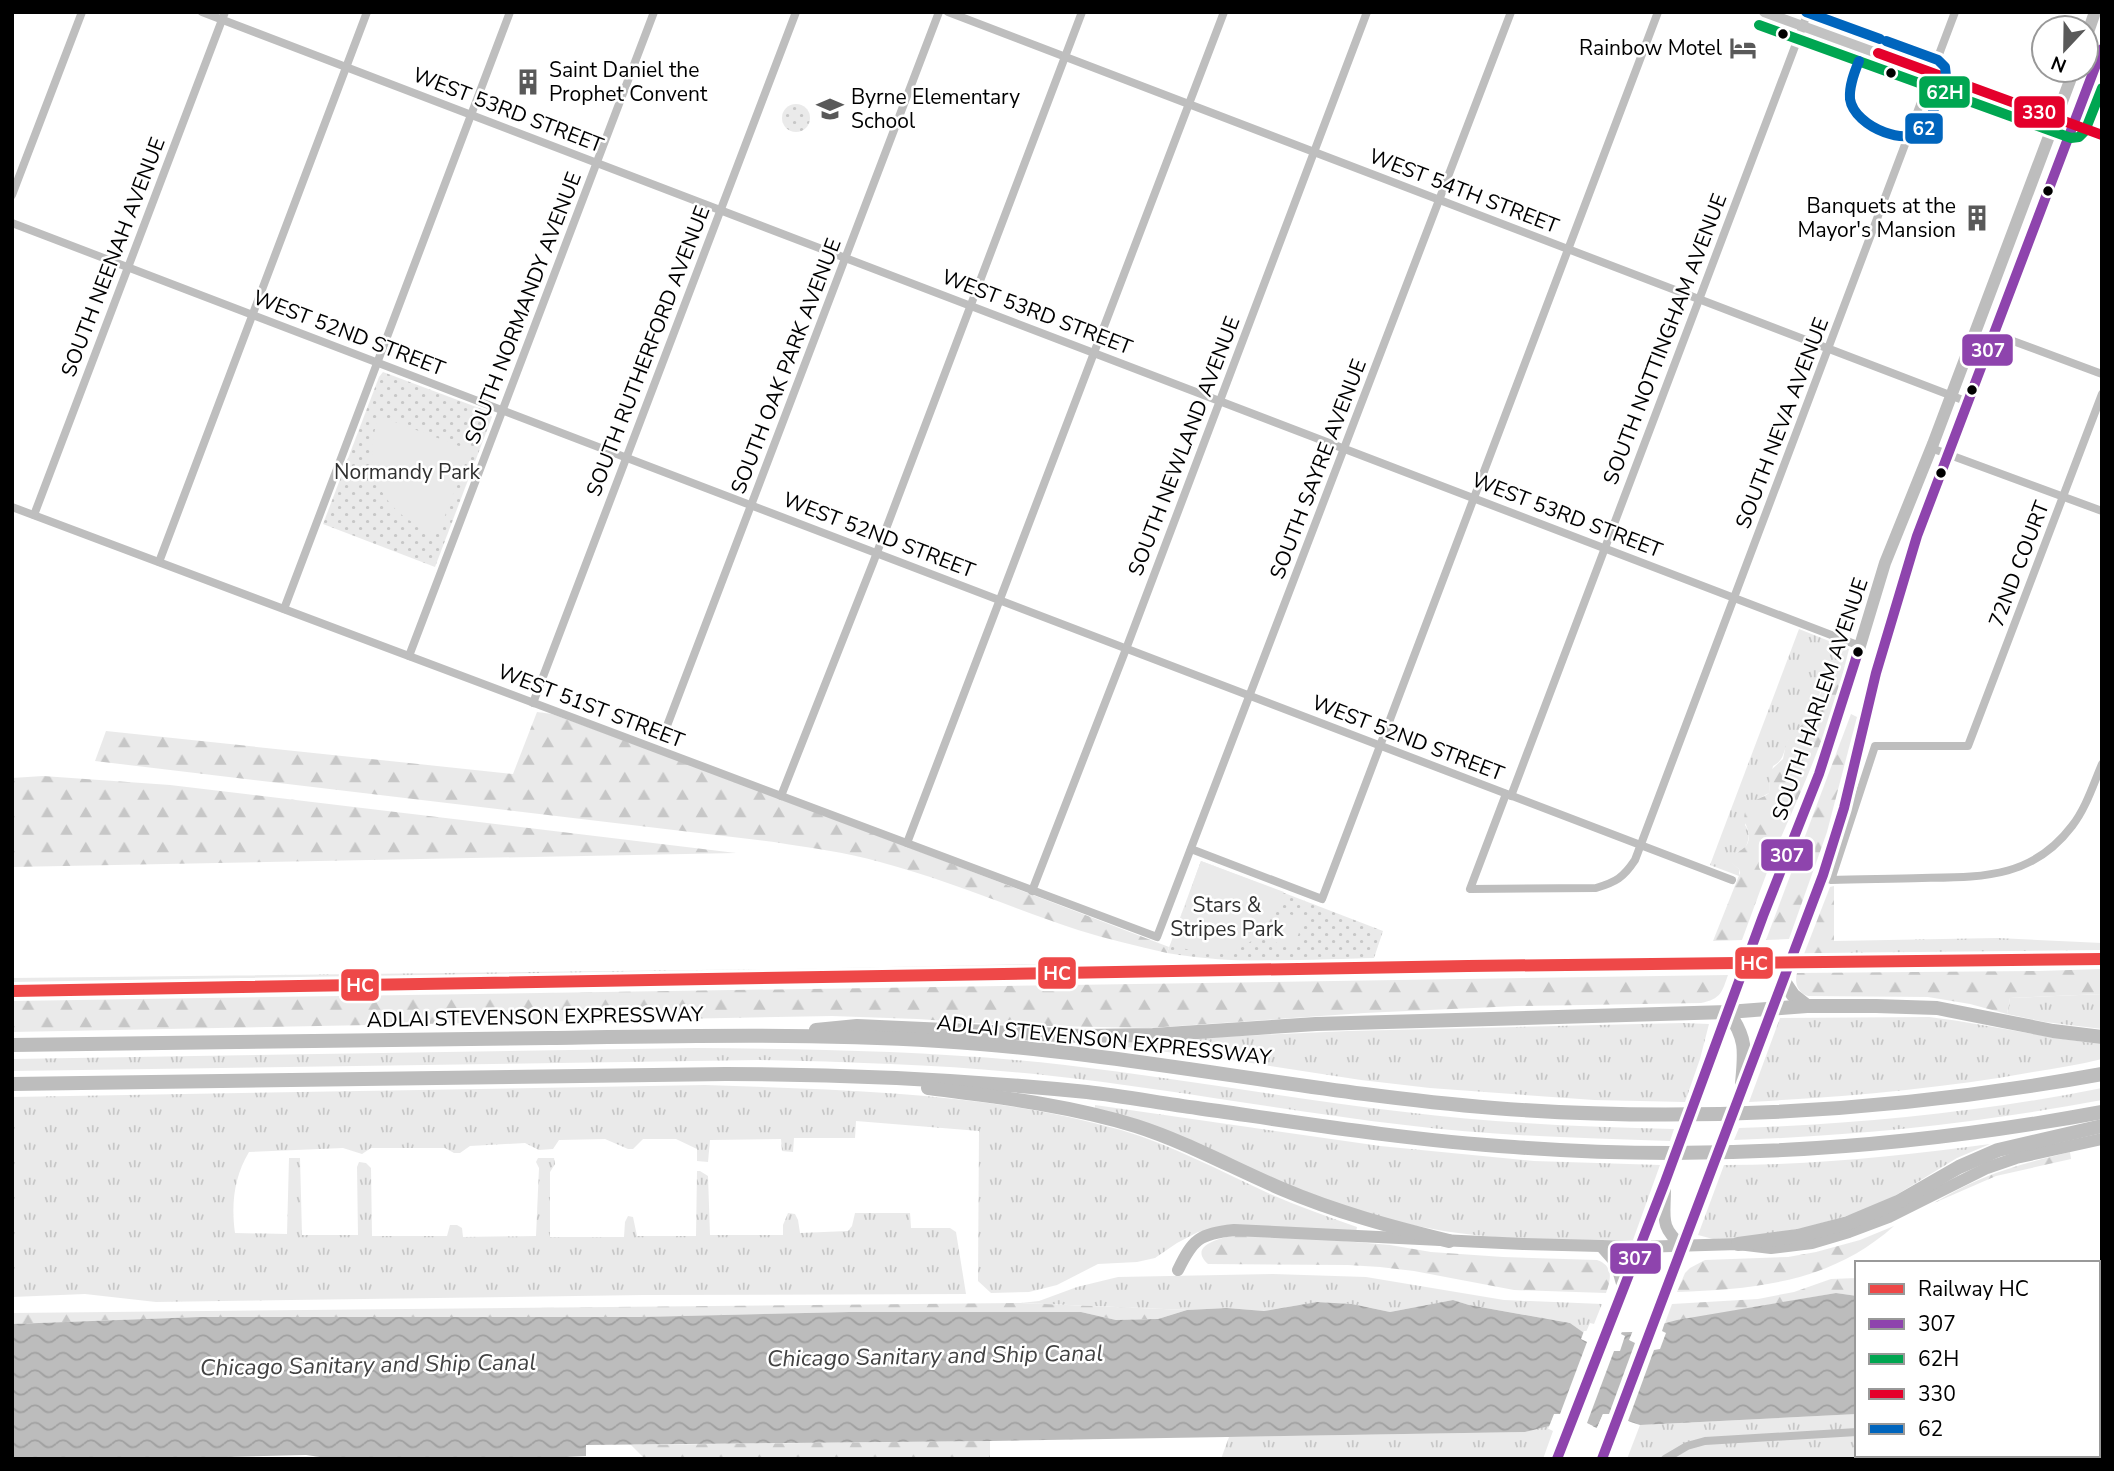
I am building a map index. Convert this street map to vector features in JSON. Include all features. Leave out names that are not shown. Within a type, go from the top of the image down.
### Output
[{"type":"highway","points":[[1785,990],[1807,1006]]},
{"type":"highway","points":[[758,1035],[857,1026],[1082,1036],[1153,1035],[1316,1024],[1728,1012],[1807,1006],[1937,1008],[2053,1031],[2102,1037]]},
{"type":"highway","points":[[1728,1012],[1740,1028],[1744,1055],[1742,1083]]},
{"type":"highway","name":"ADLAI STEVENSON EXPRESSWAY","points":[[12,1045],[758,1035],[937,1041],[1139,1061],[1399,1098],[1495,1108],[1685,1115],[1836,1109],[1987,1094],[2102,1074]]},
{"type":"highway","points":[[12,1084],[726,1073],[822,1074],[974,1082],[1090,1093],[1415,1138],[1516,1148],[1597,1152],[1749,1152],[1834,1148],[1955,1136],[2102,1112]]},
{"type":"highway","points":[[822,1074],[1022,1100],[1100,1115],[1177,1141],[1284,1190],[1352,1216],[1449,1241]]},
{"type":"highway","points":[[1738,1244],[1798,1236],[1849,1223],[1898,1202],[1959,1167],[1998,1150],[2102,1126]]},
{"type":"main road","points":[[1764,12],[2102,135]]},
{"type":"main road","name":"SOUTH HARLEM AVENUE","points":[[1602,1459],[1742,1083],[1772,1009],[1785,990],[1834,842],[1876,673],[1909,560],[2102,48]]},
{"type":"main road","name":"SOUTH HARLEM AVENUE","points":[[1557,1459],[1819,774],[1885,563],[2069,84]]},
{"type":"main road","points":[[1178,1270],[1189,1247],[1201,1238],[1234,1230],[1639,1247],[1738,1244],[1771,1248],[1812,1243],[1889,1217],[1987,1168],[2016,1158],[2102,1139]]},
{"type":"main road","points":[[1665,1182],[1665,1222],[1670,1236],[1683,1247]]},
{"type":"main road","points":[[1601,1246],[1616,1263],[1623,1287]]},
{"type":"street","points":[[12,195],[82,12]]},
{"type":"street","name":"WEST 53RD STREET","points":[[202,12],[223,16],[346,67],[1860,646]]},
{"type":"street","points":[[159,562],[367,12]]},
{"type":"street","points":[[284,609],[510,12]]},
{"type":"street","name":"SOUTH NORMANDY AVENUE","points":[[409,656],[654,12]]},
{"type":"street","name":"SOUTH RUTHERFORD AVENUE","points":[[533,703],[796,12]]},
{"type":"street","name":"SOUTH OAK PARK AVENUE","points":[[665,731],[939,12]]},
{"type":"street","name":"WEST 54TH STREET","points":[[948,12],[1968,402]]},
{"type":"street","points":[[781,796],[877,554],[1082,12]]},
{"type":"street","points":[[907,843],[1224,12]]},
{"type":"street","name":"SOUTH NEWLAND AVENUE","points":[[1032,891],[1367,12]]},
{"type":"street","name":"SOUTH SAYRE AVENUE","points":[[1157,937],[1511,12]]},
{"type":"street","points":[[1191,849],[1322,899],[1658,12]]},
{"type":"street","name":"SOUTH NOTTINGHAM AVENUE","points":[[1470,889],[1605,547],[1808,12]]},
{"type":"street","name":"SOUTH NEVA AVENUE","points":[[1470,889],[1596,888],[1614,883],[1627,872],[1635,860],[1955,12]]},
{"type":"street","name":"SOUTH NEENAH AVENUE","points":[[34,515],[223,16]]},
{"type":"street","name":"WEST 52ND STREET","points":[[12,223],[1732,880]]},
{"type":"street","points":[[1994,334],[2102,374]]},
{"type":"street","name":"72ND COURT","points":[[2102,394],[1968,746],[1875,746],[1831,880],[1981,877],[2012,870],[2054,845],[2073,824],[2090,795],[2102,764]]},
{"type":"street","points":[[1931,448],[2102,511]]},
{"type":"street","name":"WEST 51ST STREET","points":[[12,507],[1157,937]]},
{"type":"street","points":[[1665,1459],[1687,1446],[1705,1441],[1855,1432]]},
{"type":"green space","points":[[796,104],[806,108],[810,118],[806,128],[796,132],[786,128],[782,118],[786,108]]},
{"type":"green space","name":"Normandy Park","points":[[383,372],[487,411],[492,417],[435,567],[323,524]]},
{"type":"green space","points":[[379,416],[467,449],[469,453],[438,534],[403,516],[380,489],[374,473],[372,455]]},
{"type":"green space","points":[[1799,629],[1849,649],[1845,665],[1831,674],[1808,719],[1791,736],[1782,758],[1773,766],[1769,793],[1758,799],[1745,825],[1749,834],[1747,844],[1744,850],[1737,852],[1731,862],[1739,869],[1739,876],[1710,865]]},
{"type":"green space","points":[[1845,665],[1809,773],[1771,861],[1742,940],[1713,941],[1740,873],[1730,862],[1748,842],[1744,815],[1746,810],[1752,802],[1769,793],[1770,771],[1783,759],[1790,736],[1807,720],[1834,669]]},
{"type":"green space","points":[[537,712],[552,714],[722,776],[1169,947],[1167,953],[1078,930],[930,877],[841,853],[774,842],[95,761],[106,731],[513,774]]},
{"type":"green space","points":[[1851,714],[1857,717],[1827,832],[1789,939],[1766,940]]},
{"type":"green space","points":[[43,776],[170,785],[736,853],[12,867],[12,778]]},
{"type":"green space","name":"Stars & Stripes Park","points":[[1201,861],[1383,931],[1374,958],[1244,960],[1167,953]]},
{"type":"green space","points":[[1201,861],[1284,892],[1265,927],[1242,947],[1211,953],[1173,945]]},
{"type":"green space","points":[[1834,886],[1834,953],[1804,954],[1830,887]]},
{"type":"green space","points":[[1283,912],[1304,919],[1293,949],[1272,941]]},
{"type":"green space","points":[[1997,938],[2102,943],[2102,953],[1834,953],[1834,941]]},
{"type":"green space","points":[[1082,965],[1108,970],[12,987],[12,978]]},
{"type":"green space","points":[[2102,969],[2102,994],[2010,998],[2007,1014],[1928,997],[1808,996],[1799,990],[1796,980],[1797,973]]},
{"type":"green space","points":[[1728,975],[1720,994],[1701,1003],[1517,1006],[1364,1013],[1149,1028],[1009,1025],[832,1016],[12,1032],[12,1001]]},
{"type":"green space","points":[[2102,994],[2102,1029],[2007,1014],[2010,998]]},
{"type":"green space","points":[[1929,1017],[2102,1044],[2102,1059],[1927,1088],[1749,1102],[1780,1018]]},
{"type":"green space","points":[[1709,1024],[1685,1102],[1594,1100],[1430,1088],[1110,1045],[1110,1042],[1348,1031]]},
{"type":"green space","points":[[695,1048],[880,1052],[1019,1060],[1438,1116],[1539,1124],[1674,1129],[1670,1141],[1471,1132],[1044,1075],[865,1063],[758,1060],[12,1071],[12,1059]]},
{"type":"green space","points":[[705,1085],[914,1095],[967,1100],[1070,1117],[1159,1143],[1279,1198],[1357,1227],[1356,1232],[1229,1227],[1198,1232],[1155,1258],[1098,1264],[1057,1285],[1029,1292],[991,1293],[978,1281],[979,1131],[856,1121],[855,1138],[794,1138],[793,1152],[782,1151],[781,1139],[710,1140],[708,1162],[697,1161],[697,1149],[676,1139],[643,1139],[633,1149],[605,1139],[559,1140],[553,1149],[539,1150],[525,1143],[470,1146],[460,1153],[445,1148],[371,1148],[362,1154],[343,1148],[249,1152],[235,1191],[235,1233],[287,1234],[289,1158],[300,1158],[302,1235],[358,1235],[359,1162],[366,1163],[371,1168],[372,1236],[447,1236],[450,1225],[457,1225],[462,1228],[463,1237],[536,1236],[539,1168],[536,1162],[538,1158],[554,1158],[555,1164],[550,1172],[550,1237],[624,1237],[628,1216],[633,1217],[637,1236],[696,1236],[697,1171],[700,1171],[708,1176],[710,1235],[783,1235],[783,1225],[788,1213],[795,1214],[800,1233],[848,1231],[855,1213],[910,1213],[911,1228],[950,1228],[956,1232],[966,1294],[643,1295],[156,1302],[85,1294],[12,1297],[12,1097]]},
{"type":"green space","points":[[2102,1088],[2102,1100],[1965,1122],[1873,1132],[1734,1140],[1739,1128],[1921,1116]]},
{"type":"green space","points":[[1095,1105],[1380,1146],[1534,1161],[1660,1165],[1633,1240],[1534,1239],[1475,1235],[1416,1226],[1357,1212],[1095,1109]]},
{"type":"green space","points":[[1990,1144],[1957,1158],[1888,1200],[1853,1214],[1804,1228],[1749,1237],[1713,1239],[1698,1235],[1724,1165],[1858,1159]]},
{"type":"green space","points":[[2070,1152],[2071,1159],[1996,1176],[1934,1203],[2000,1172]]},
{"type":"green space","points":[[1894,1226],[1845,1260],[1819,1271],[1765,1285],[1677,1292],[1685,1273],[1705,1260],[1788,1257],[1816,1252],[1860,1240]]},
{"type":"green space","points":[[1235,1235],[1308,1238],[1503,1257],[1597,1260],[1609,1269],[1610,1278],[1606,1293],[1514,1290],[1380,1267],[1208,1264],[1203,1257],[1204,1247],[1215,1240]]},
{"type":"green space","points":[[1273,1274],[1366,1277],[1504,1300],[1602,1304],[1594,1324],[1590,1323],[1583,1333],[1570,1323],[1453,1300],[1390,1312],[1352,1304],[1318,1302],[1264,1311],[1021,1303],[1039,1301],[1077,1287],[1118,1277]]},
{"type":"green space","points":[[1855,1278],[1855,1296],[1836,1293],[1665,1323],[1672,1304],[1758,1299],[1794,1292],[1831,1279]]},
{"type":"green space","points":[[1020,1303],[1187,1310],[1158,1319],[1116,1320],[1081,1312],[849,1312],[642,1317],[199,1317],[12,1324],[12,1313]]},
{"type":"green space","points":[[2100,1390],[2102,1459],[1627,1459],[1640,1425],[1855,1414],[1855,1457],[2100,1457]]},
{"type":"green space","points":[[1550,1426],[1549,1429],[1553,1431],[1543,1459],[1221,1459],[1229,1437],[1525,1432]]},
{"type":"green space","points":[[990,1441],[990,1457],[645,1459],[631,1445]]},
{"type":"water","name":"Chicago Sanitary and Ship Canal","points":[[1836,1293],[1855,1296],[1855,1414],[1640,1425],[1603,1414],[1597,1428],[1555,1414],[1550,1426],[1525,1432],[586,1445],[586,1456],[522,1459],[334,1459],[306,1455],[12,1459],[12,1324],[199,1317],[642,1317],[849,1312],[1081,1312],[1116,1320],[1158,1319],[1187,1310],[1227,1308],[1264,1311],[1317,1302],[1352,1304],[1390,1312],[1453,1300],[1570,1323],[1584,1333],[1632,1332],[1677,1320]]},
{"type":"pier","points":[[1666,1319],[1662,1331],[1666,1333],[1660,1349],[1654,1350],[1628,1421],[1633,1424],[1632,1427],[1605,1417],[1600,1430],[1596,1430],[1603,1414],[1609,1414],[1635,1343],[1629,1340],[1634,1328]]},
{"type":"pier","points":[[1623,1329],[1621,1334],[1625,1336],[1620,1351],[1614,1351],[1587,1423],[1593,1426],[1592,1429],[1557,1417],[1553,1428],[1548,1429],[1554,1414],[1560,1414],[1587,1342],[1581,1339],[1584,1331]]},
{"type":"rail line","name":"HC","points":[[12,991],[1468,966],[2102,959]]},
{"type":"transit line","name":"62","points":[[1806,12],[1880,39]]},
{"type":"transit line","name":"62H","points":[[1759,25],[2071,138],[2079,137],[2085,131],[2102,88]]},
{"type":"transit line","name":"62","points":[[1859,61],[1851,84],[1850,99],[1862,119],[1897,136],[1910,136],[1920,132],[1928,125],[1946,76],[1945,67],[1938,60],[1886,41]]},
{"type":"transit line","name":"307","points":[[1602,1459],[1823,875],[1844,808],[1876,673],[1917,536],[2102,49]]},
{"type":"transit line","name":"330","points":[[1878,53],[2102,135]]},
{"type":"transit line","name":"307","points":[[1557,1459],[1819,774],[1858,652]]},
{"type":"place","name":"Rainbow Motel","points":[[1743,48]]},
{"type":"place","name":"Saint Daniel the Prophet Convent","points":[[528,82]]},
{"type":"place","name":"Byrne Elementary School","points":[[830,109]]},
{"type":"place","name":"Banquets at the Mayor's Mansion","points":[[1977,218]]}]
